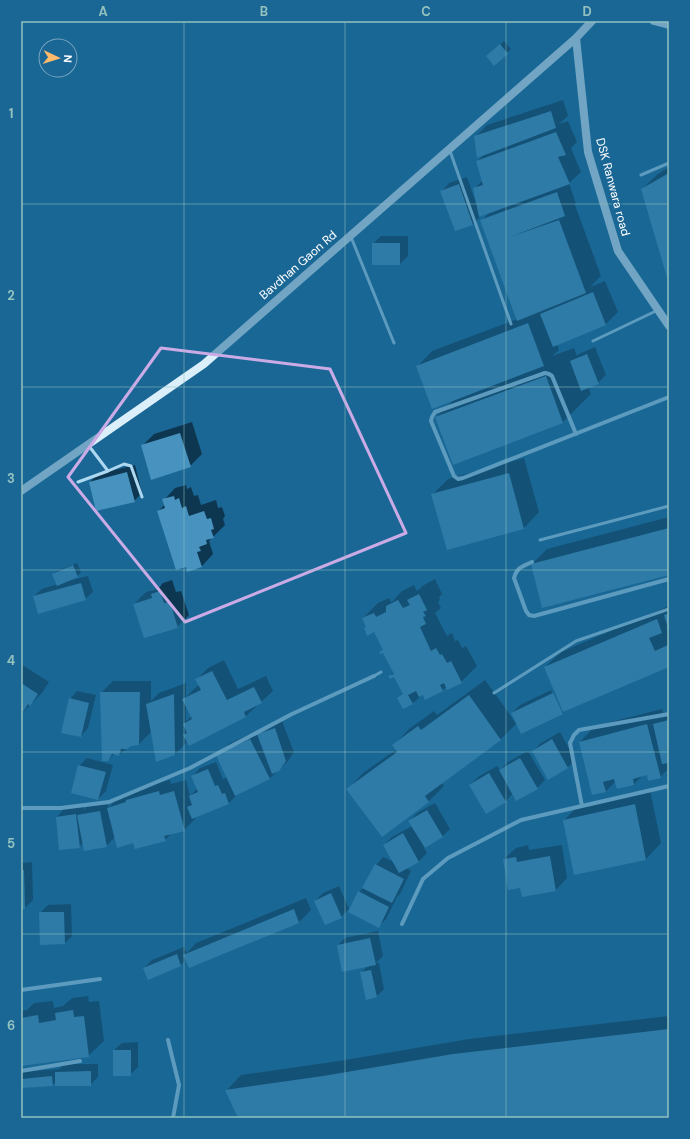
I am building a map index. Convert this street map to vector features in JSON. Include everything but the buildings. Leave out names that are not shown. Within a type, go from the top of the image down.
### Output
[{"type":"street","points":[[576,38],[592,21]]},
{"type":"street","points":[[654,21],[669,25]]},
{"type":"street","name":"Bavdhan Gaon Rd","points":[[21,491],[204,364],[576,38]]},
{"type":"street","name":"DSK Ranwara road","points":[[576,38],[588,152],[618,250],[669,326]]},
{"type":"street","points":[[576,434],[552,376],[545,373],[434,412],[431,421],[454,476],[458,479],[463,478],[576,434],[669,397]]},
{"type":"street","points":[[532,562],[519,568],[514,578],[526,611],[529,615],[534,616],[669,579]]},
{"type":"street","points":[[21,808],[61,808],[109,802],[190,768],[292,714],[374,676]]},
{"type":"street","points":[[582,806],[570,743],[574,735],[579,730],[669,714]]},
{"type":"street","points":[[402,924],[423,879],[448,858],[521,820],[669,786]]},
{"type":"street","points":[[21,990],[100,980]]},
{"type":"street","points":[[168,1040],[179,1085],[172,1118]]},
{"type":"street","points":[[21,1070],[80,1061]]},
{"type":"lane","points":[[449,149],[511,324]]},
{"type":"lane","points":[[641,176],[669,163]]},
{"type":"lane","points":[[350,236],[394,343]]},
{"type":"lane","points":[[593,341],[658,310]]},
{"type":"lane","points":[[88,444],[108,471]]},
{"type":"lane","points":[[78,482],[124,464],[131,466],[142,496]]},
{"type":"lane","points":[[540,540],[669,506]]},
{"type":"lane","points":[[494,694],[576,641],[669,609]]},
{"type":"lane","points":[[374,676],[381,672]]},
{"type":"highlighted area","points":[[161,348],[330,369],[406,533],[185,622],[68,477]]}]
